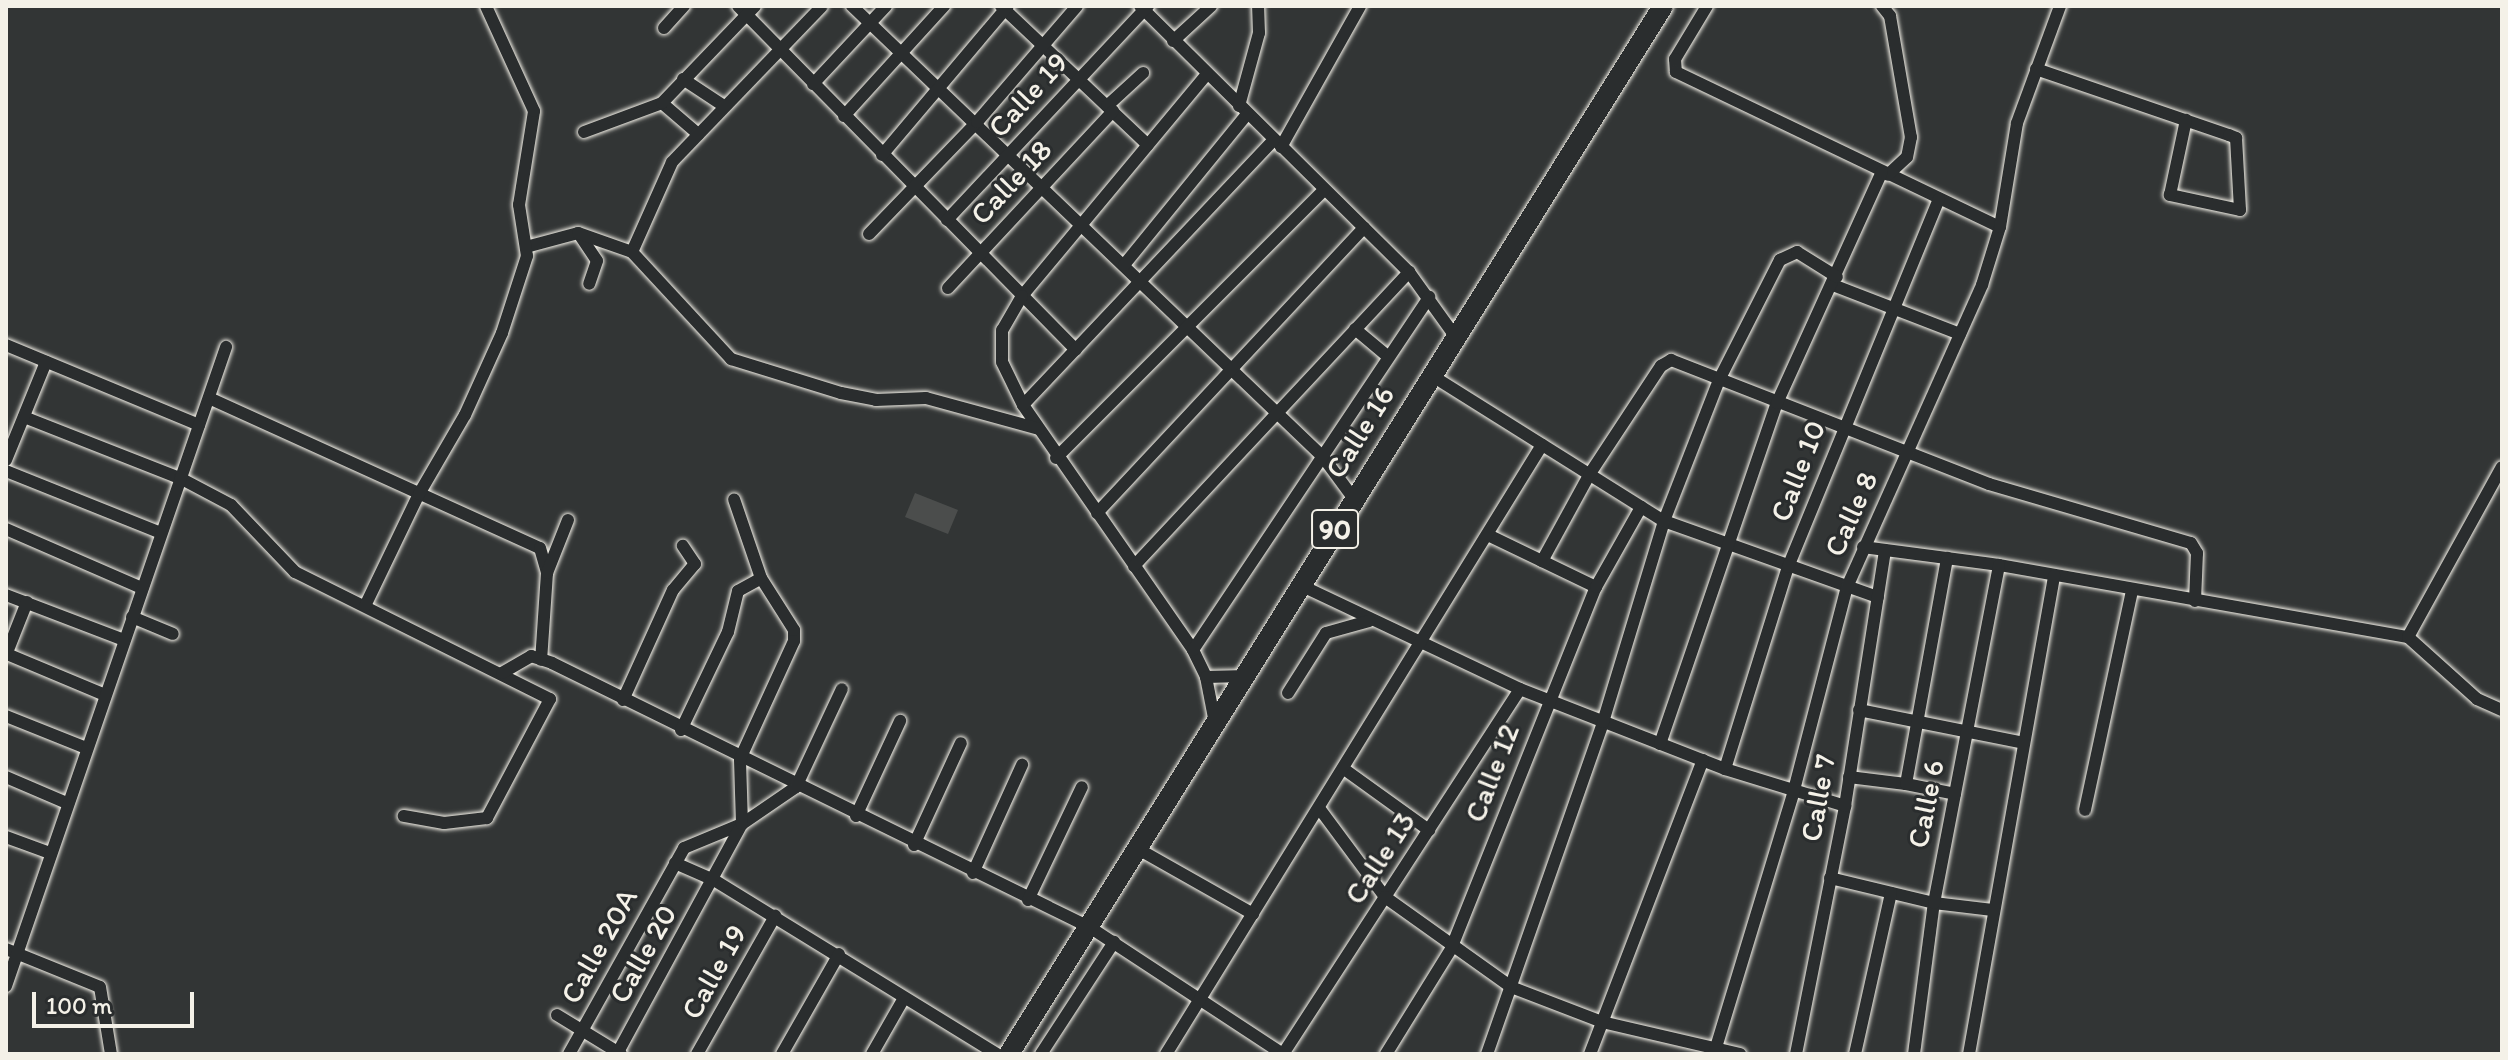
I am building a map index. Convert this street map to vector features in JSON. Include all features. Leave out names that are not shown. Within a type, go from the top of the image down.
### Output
[{"type":"highway","name":"Calle 16","points":[[1009,1054],[1140,850],[1300,585],[1663,6]]},
{"type":"street","points":[[365,606],[419,494],[465,415],[502,333],[526,247],[519,205],[534,111],[486,6]]},
{"type":"street","points":[[664,28],[684,6]]},
{"type":"street","points":[[632,252],[672,162],[822,6]]},
{"type":"street","points":[[852,6],[943,89],[1323,457],[1354,499]]},
{"type":"street","points":[[813,84],[886,6]]},
{"type":"street","points":[[844,116],[944,6]]},
{"type":"street","points":[[869,234],[977,122],[1077,6]]},
{"type":"street","points":[[1173,41],[1211,6]]},
{"type":"street","points":[[1124,265],[1243,110],[1259,33],[1258,6]]},
{"type":"street","points":[[1023,405],[1171,249],[1278,144],[1360,6]]},
{"type":"street","points":[[1707,6],[1675,59],[1676,72],[2000,227]]},
{"type":"street","points":[[1660,744],[1777,403],[1885,174],[1907,157],[1911,137],[1890,16],[1882,6]]},
{"type":"street","name":"Calle 8","points":[[1715,1052],[1794,790],[1847,587],[1960,334],[2000,227],[2017,123],[2060,6]]},
{"type":"street","points":[[882,155],[943,89],[1005,7],[1148,145]]},
{"type":"street","points":[[1144,7],[1173,41],[1409,272],[1455,336]]},
{"type":"street","name":"Calle 19","points":[[947,220],[1144,7]]},
{"type":"street","points":[[584,132],[662,103],[747,9],[813,84],[1076,350]]},
{"type":"street","points":[[2036,69],[2186,120],[2238,140],[2240,210],[2170,195],[2186,120]]},
{"type":"street","name":"Calle 18","points":[[948,288],[1143,73]]},
{"type":"street","points":[[1207,74],[1022,296],[1002,330],[1002,362],[1023,405],[1056,458],[1193,650],[1206,677],[1216,727]]},
{"type":"street","points":[[683,79],[724,106]]},
{"type":"street","points":[[662,103],[698,134]]},
{"type":"street","points":[[1056,458],[1189,329],[1324,190]]},
{"type":"street","name":"Calle 10","points":[[1725,769],[1788,567],[1841,430],[1939,199]]},
{"type":"street","points":[[1097,513],[1364,228]]},
{"type":"street","points":[[1153,230],[1171,249]]},
{"type":"street","points":[[526,247],[578,233],[632,252],[731,359],[841,393],[876,400],[926,398],[1039,429]]},
{"type":"street","points":[[578,233],[597,261],[589,284]]},
{"type":"street","points":[[1487,1054],[1603,722],[1664,521],[1719,380],[1780,260],[1797,252],[1835,281],[1892,308],[1960,334]]},
{"type":"street","points":[[1134,566],[1409,272]]},
{"type":"street","points":[[1193,650],[1323,457],[1386,355],[1429,297]]},
{"type":"street","points":[[1355,329],[1386,355]]},
{"type":"street","points":[[6,345],[199,425]]},
{"type":"street","points":[[6,986],[10,951],[50,853],[226,347]]},
{"type":"street","points":[[1542,561],[1589,475],[1661,366],[1671,360],[1906,455],[2191,543],[2197,553],[2202,601]]},
{"type":"street","points":[[6,460],[16,423],[46,362]]},
{"type":"street","points":[[1431,375],[1664,521],[1878,597]]},
{"type":"street","points":[[209,398],[540,548],[547,573]]},
{"type":"street","points":[[16,423],[180,478],[231,505],[295,572],[550,699],[487,818],[444,823],[404,816]]},
{"type":"street","points":[[1166,1054],[1421,646],[1542,445]]},
{"type":"street","points":[[2408,637],[2502,467]]},
{"type":"street","points":[[6,471],[161,533]]},
{"type":"street","points":[[734,499],[761,578],[794,630],[794,641],[740,759],[742,824]]},
{"type":"street","name":"Calle 12","points":[[1386,1054],[1451,949],[1596,587],[1641,507]]},
{"type":"street","points":[[541,660],[547,573],[568,520]]},
{"type":"street","points":[[6,529],[142,588]]},
{"type":"street","points":[[1488,535],[1596,587]]},
{"type":"street","points":[[623,700],[673,590],[695,564],[683,546]]},
{"type":"street","points":[[1863,547],[1999,565],[2408,637],[2477,699],[2502,710]]},
{"type":"street","name":"Calle 7","points":[[1796,1054],[1845,806],[1885,550]]},
{"type":"street","points":[[1906,784],[1947,558]]},
{"type":"street","name":"Calle 6","points":[[1914,1054],[1934,903],[1999,565]]},
{"type":"street","points":[[1969,1054],[2054,575]]},
{"type":"street","points":[[681,730],[728,632],[738,591],[761,578]]},
{"type":"street","points":[[1300,585],[1421,646],[1548,701],[1725,769],[1845,806]]},
{"type":"street","points":[[2085,810],[2132,590]]},
{"type":"street","points":[[6,595],[124,640]]},
{"type":"street","points":[[27,602],[6,655],[105,695]]},
{"type":"street","points":[[132,617],[173,634]]},
{"type":"street","points":[[1288,693],[1326,633],[1369,621]]},
{"type":"street","points":[[502,673],[531,656],[541,660],[914,845],[1091,928],[1283,1054]]},
{"type":"street","points":[[1206,677],[1246,676]]},
{"type":"street","points":[[842,689],[796,787],[742,824],[688,845],[675,863],[714,880],[775,916],[997,1054]]},
{"type":"street","name":"Calle 13","points":[[1283,1054],[1520,689]]},
{"type":"street","points":[[1859,710],[2024,743]]},
{"type":"street","points":[[6,716],[86,748]]},
{"type":"street","points":[[856,816],[900,721]]},
{"type":"street","points":[[914,845],[961,743]]},
{"type":"street","points":[[1590,1054],[1703,760]]},
{"type":"street","points":[[973,873],[1022,765]]},
{"type":"street","points":[[1344,769],[1429,830]]},
{"type":"street","points":[[6,777],[67,803]]},
{"type":"street","points":[[1849,777],[1955,794]]},
{"type":"street","points":[[1028,900],[1082,787]]},
{"type":"street","points":[[1319,808],[1385,897],[1451,949],[1511,987],[1682,1048],[1740,1054]]},
{"type":"street","name":"Calle 20","points":[[619,1053],[742,824]]},
{"type":"street","points":[[6,837],[50,853]]},
{"type":"street","points":[[1140,850],[1253,914]]},
{"type":"street","name":"Calle 20A","points":[[569,1054],[675,863]]},
{"type":"street","points":[[1830,878],[1934,903],[1993,910]]},
{"type":"street","points":[[1855,1054],[1891,893]]},
{"type":"street","name":"Calle 19","points":[[697,1054],[775,916]]},
{"type":"street","points":[[1041,1054],[1114,942]]},
{"type":"street","points":[[10,951],[100,987],[111,1054]]},
{"type":"street","points":[[782,1054],[839,954]]},
{"type":"street","points":[[872,1054],[904,998]]},
{"type":"street","points":[[557,1015],[619,1053]]},
{"type":"shaded area","points":[[915,493],[958,510],[948,534],[905,517]]}]
